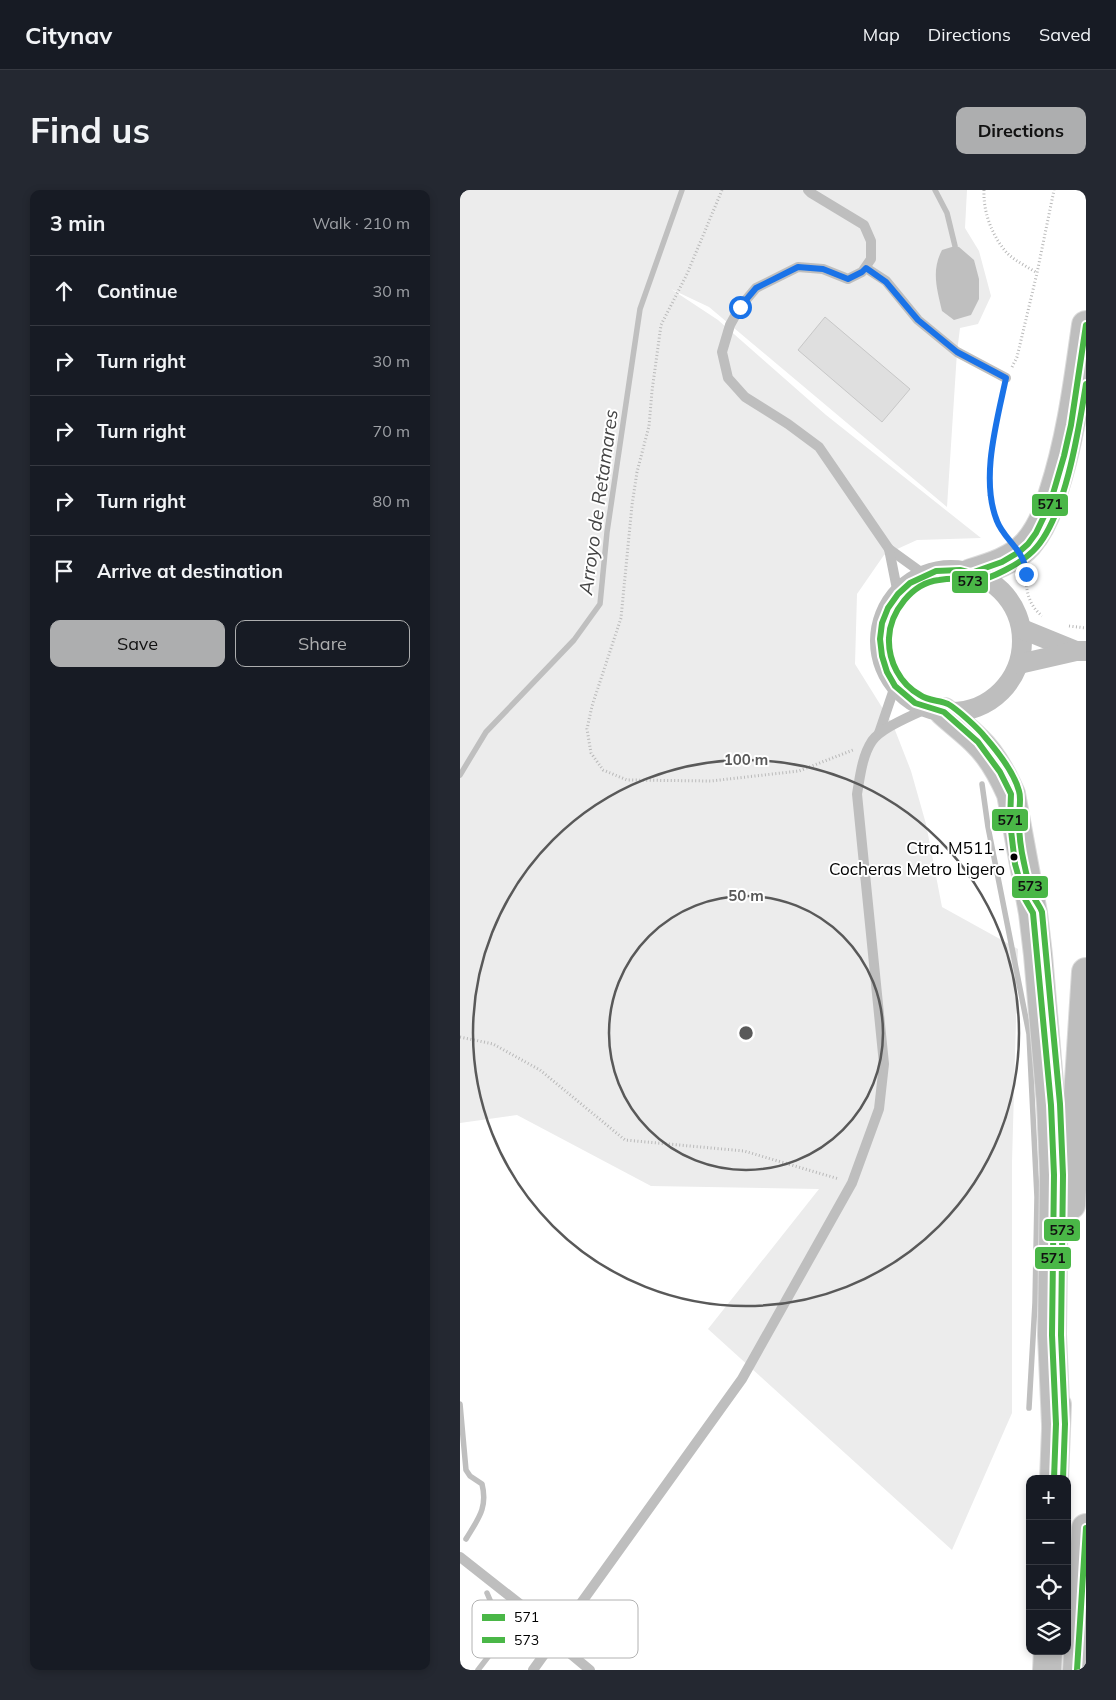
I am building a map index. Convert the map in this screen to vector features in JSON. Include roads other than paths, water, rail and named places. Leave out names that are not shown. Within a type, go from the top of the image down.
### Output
[{"type":"highway","points":[[971,573],[1002,562],[1019,552],[1028,544],[1043,521],[1057,483],[1071,425],[1086,325]]},
{"type":"highway","points":[[935,710],[978,742],[1000,772],[1011,794],[1033,913],[1051,1105],[1054,1175],[1052,1335],[1056,1424]]},
{"type":"highway","points":[[1054,1475],[1086,972]]},
{"type":"highway","points":[[1077,1670],[1086,1528]]},
{"type":"highway","points":[[1047,1670],[1048,1655]]},
{"type":"street","points":[[948,570],[971,573],[989,581],[1005,594],[1016,610],[1022,629],[1019,664],[1012,678],[1002,691],[990,701],[960,712],[935,710],[910,699],[895,686],[887,672],[880,640],[885,615],[898,594],[910,583],[925,575],[948,570]]},
{"type":"street","points":[[1022,629],[1081,651]]},
{"type":"street","points":[[1019,664],[1081,651]]},
{"type":"lane","points":[[808,190],[864,224],[870,241],[870,259],[862,272],[848,279],[823,269],[798,267],[756,288],[740,307],[730,325],[722,352],[728,378],[745,398],[788,424],[819,448],[889,549],[925,575]]},
{"type":"lane","points":[[866,268],[886,282],[918,320],[957,352],[1006,378]]},
{"type":"lane","points":[[889,549],[898,594]]},
{"type":"lane","points":[[880,734],[895,686]]},
{"type":"lane","points":[[584,1600],[742,1379],[852,1183],[879,1109],[884,1064],[857,794],[864,760],[872,741],[880,734],[935,710]]},
{"type":"lane","points":[[460,1557],[515,1600]]},
{"type":"lane","points":[[533,1670],[542,1658]]},
{"type":"lane","points":[[576,1658],[590,1670]]},
{"type":"waterway","name":"Arroyo de Retamares","points":[[460,775],[486,732],[574,640],[600,604],[607,532],[640,309],[682,190]]},
{"type":"waterway","points":[[935,190],[947,213],[955,246]]},
{"type":"waterway","points":[[982,784],[988,827],[1029,1034],[1037,1197],[1035,1303],[1029,1408]]},
{"type":"waterway","name":"Arroyo de Retamares","points":[[460,1404],[466,1470],[470,1476],[482,1484],[484,1492],[481,1513],[466,1539]]},
{"type":"waterway","name":"Arroyo de Retamares","points":[[487,1593],[490,1600]]},
{"type":"waterway","name":"Arroyo de Retamares","points":[[478,1670],[487,1658]]},
{"type":"place","name":"Ctra. M511 - Cocheras Metro Ligero","points":[[1014,857]]}]
